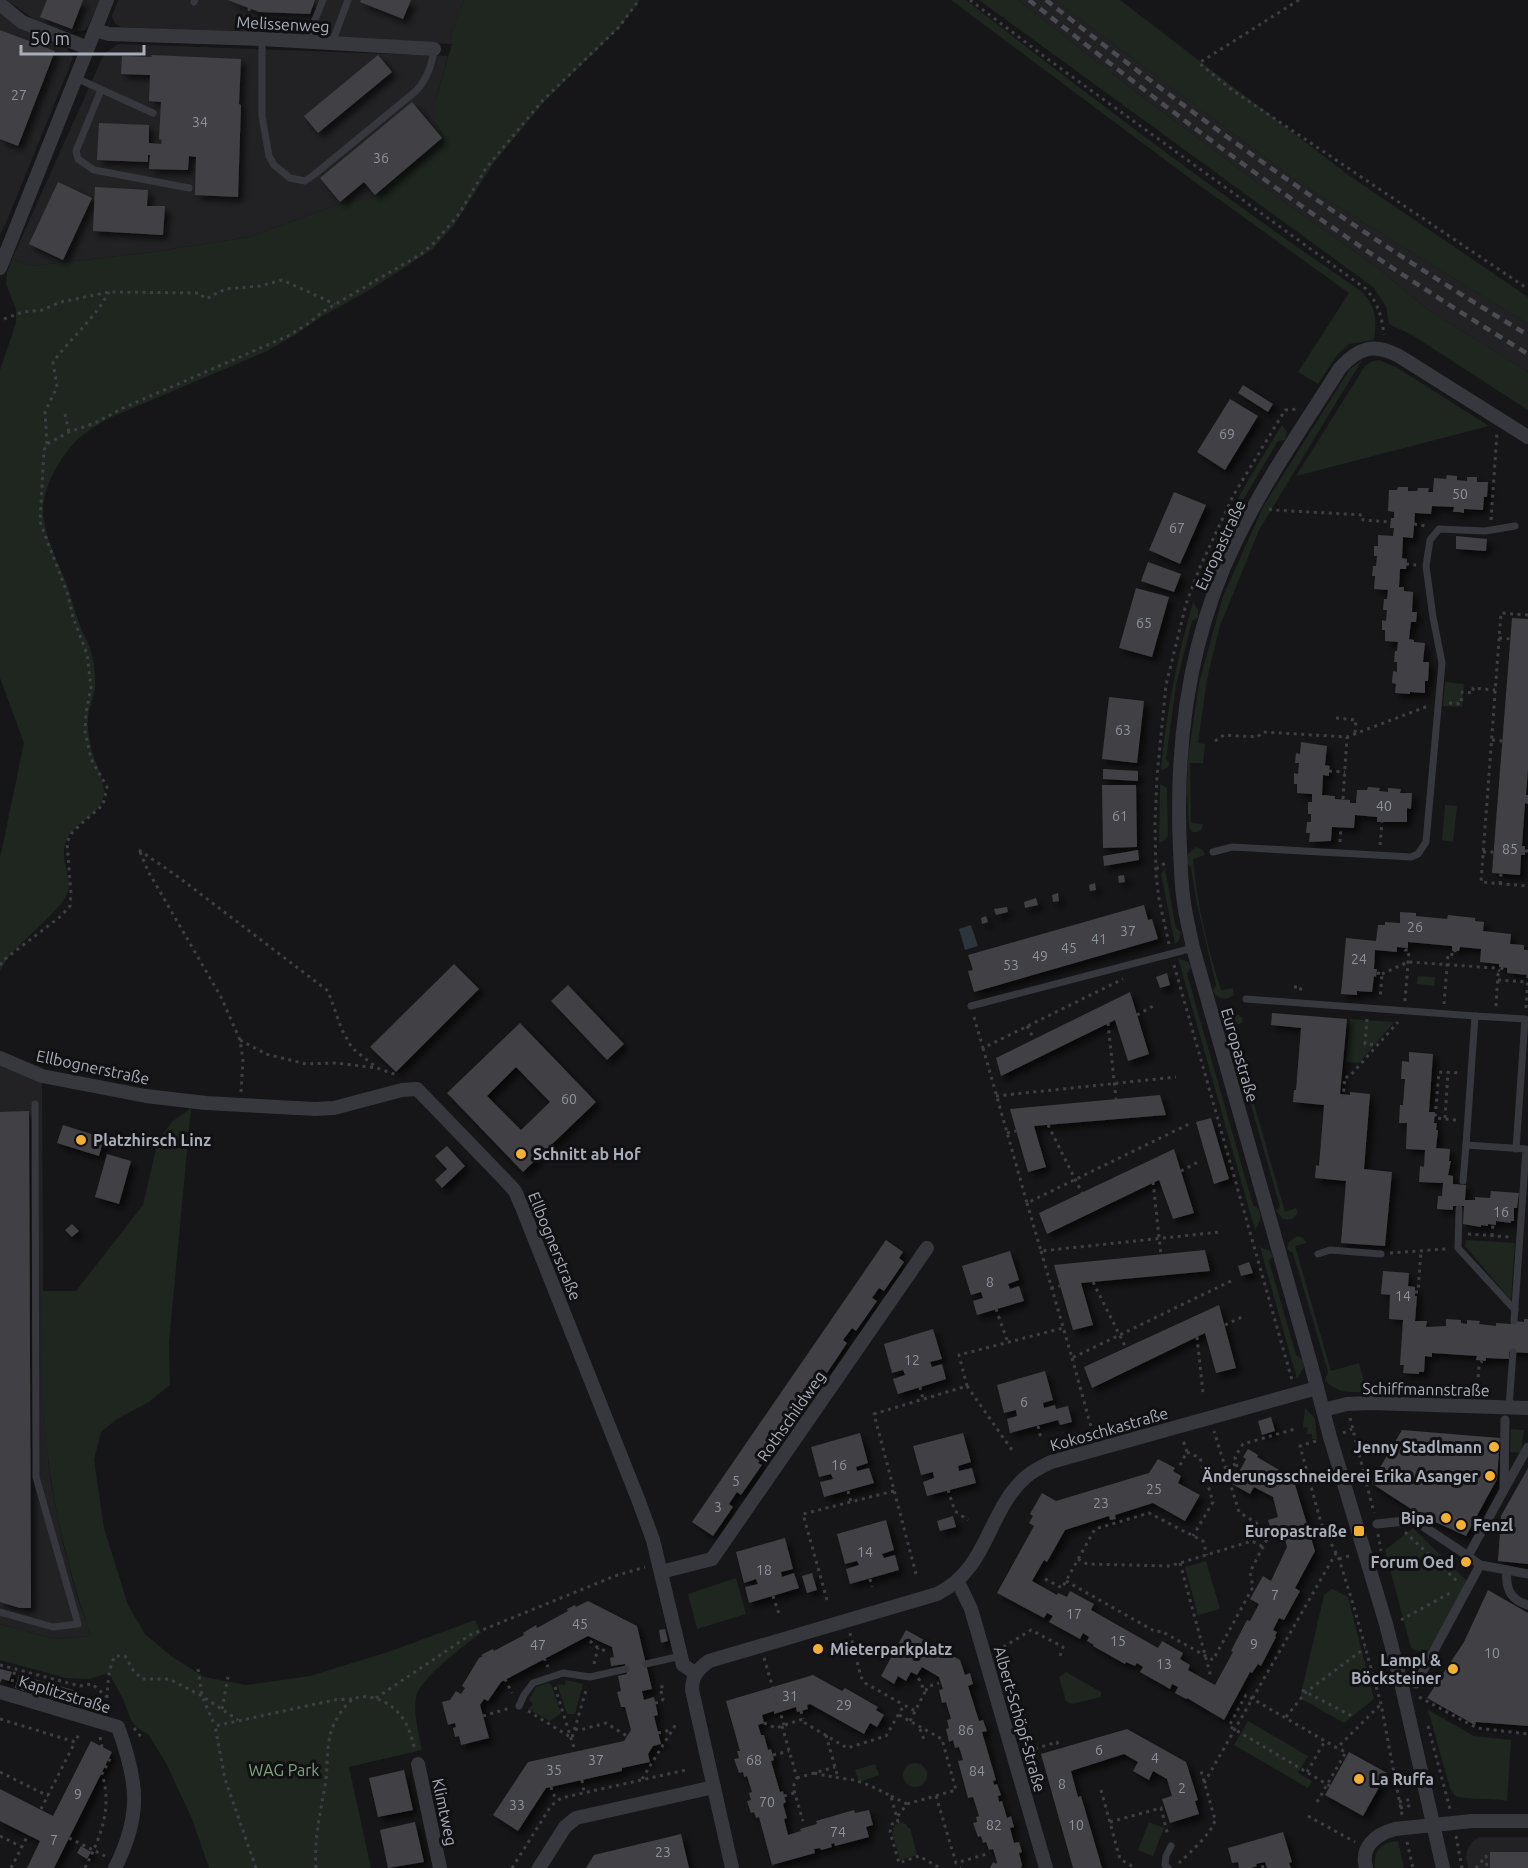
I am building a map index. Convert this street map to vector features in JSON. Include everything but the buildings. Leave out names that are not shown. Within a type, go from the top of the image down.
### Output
[{"type":"street","points":[[0,268],[107,0]]},
{"type":"street","points":[[0,4],[22,22],[88,48]]},
{"type":"street","name":"Melissenweg","points":[[95,30],[109,34],[262,39],[434,49]]},
{"type":"street","name":"Europastraße","points":[[1385,349],[1373,348],[1358,352],[1340,368],[1235,543],[1213,596],[1195,658],[1184,718],[1179,768],[1179,822],[1184,904],[1193,948],[1330,1437],[1386,1624],[1443,1868]]},
{"type":"street","points":[[1385,349],[1528,436]]},
{"type":"street","name":"Ellbognerstraße","points":[[0,1058],[42,1076],[168,1100],[315,1109],[334,1108],[402,1089],[417,1089],[515,1191],[638,1499],[660,1568],[683,1665],[695,1673]]},
{"type":"street","name":"Rothschildweg","points":[[660,1568],[712,1559],[927,1248]]},
{"type":"street","name":"Kokoschkastraße","points":[[695,1673],[709,1661],[937,1594],[958,1582],[970,1569],[1015,1489],[1027,1476],[1051,1462],[1317,1388]]},
{"type":"street","name":"Schiffmannstraße","points":[[1323,1410],[1347,1404],[1371,1404],[1507,1414],[1528,1408]]},
{"type":"street","points":[[1504,1490],[1507,1414]]},
{"type":"street","points":[[1468,1556],[1528,1448]]},
{"type":"street","points":[[1377,1524],[1414,1520],[1480,1565],[1528,1574]]},
{"type":"street","points":[[1416,1684],[1480,1565]]},
{"type":"street","points":[[1507,1570],[1506,1583],[1512,1598],[1528,1605]]},
{"type":"street","name":"Albert-Schöpf-Straße","points":[[958,1582],[971,1609],[1046,1868]]},
{"type":"street","points":[[695,1673],[692,1690],[732,1868]]},
{"type":"street","name":"Kaplitzstraße","points":[[0,1692],[118,1727],[129,1756],[135,1794],[130,1834],[116,1865]]},
{"type":"street","name":"Klimtweg","points":[[418,1764],[440,1868]]},
{"type":"street","points":[[539,1868],[565,1827],[576,1818],[714,1787]]},
{"type":"street","points":[[1366,1868],[1365,1852],[1377,1836],[1384,1832],[1472,1821],[1528,1821]]},
{"type":"lane","points":[[306,42],[323,0]]},
{"type":"lane","points":[[332,43],[348,0]]},
{"type":"lane","points":[[262,39],[262,116],[269,156],[274,165],[290,178],[305,181],[416,91],[429,72],[434,49]]},
{"type":"lane","points":[[76,78],[153,113]]},
{"type":"lane","points":[[100,90],[76,151],[78,159],[94,170],[189,188]]},
{"type":"lane","points":[[1213,852],[1232,847],[1380,856],[1411,857],[1419,854],[1426,842],[1442,663],[1426,566],[1430,540],[1439,529],[1490,530],[1515,526]]},
{"type":"lane","points":[[970,1006],[1193,948]]},
{"type":"lane","points":[[1246,999],[1526,1019],[1516,1149]]},
{"type":"lane","points":[[1463,1181],[1475,1016]]},
{"type":"lane","points":[[0,1612],[53,1627],[78,1624],[36,1477],[35,1104]]},
{"type":"lane","points":[[1466,1145],[1527,1149],[1514,1322]]},
{"type":"lane","points":[[1459,1209],[1458,1248],[1515,1310]]},
{"type":"lane","points":[[1318,1254],[1330,1250],[1380,1254]]},
{"type":"lane","points":[[1507,1414],[1513,1352]]},
{"type":"lane","points":[[646,1664],[681,1656]]},
{"type":"lane","points":[[519,1706],[533,1683],[563,1673],[590,1677],[626,1669]]},
{"type":"lane","points":[[1168,1868],[1165,1865],[1166,1856],[1171,1846]]},
{"type":"path","points":[[47,444],[69,432],[95,423],[123,408],[267,346],[421,255],[459,214],[486,168],[543,100],[619,27],[639,0]]},
{"type":"path","points":[[969,0],[1366,289],[1379,309],[1385,349]]},
{"type":"path","points":[[1299,0],[1199,63],[1232,90],[1528,289]]},
{"type":"path","points":[[4,319],[23,312],[42,310],[61,302],[109,292],[200,293],[204,298],[212,297],[226,289],[260,286],[282,280],[335,304]]},
{"type":"path","points":[[0,965],[61,916],[70,906],[67,842],[72,833],[103,805],[107,788],[91,759],[85,731],[91,687],[87,654],[73,617],[68,595],[40,522],[44,450],[47,444],[45,412],[57,387],[53,362],[64,347],[79,334],[109,292]]},
{"type":"path","points":[[65,414],[69,432]]},
{"type":"path","points":[[1490,530],[1497,428]]},
{"type":"path","points":[[1257,503],[1273,510],[1363,515],[1363,520],[1390,522]]},
{"type":"path","points":[[1414,524],[1424,525]]},
{"type":"path","points":[[1528,615],[1501,613],[1481,882],[1528,886]]},
{"type":"path","points":[[1499,638],[1511,639]]},
{"type":"path","points":[[1215,741],[1224,735],[1257,737],[1263,732],[1347,737],[1439,702],[1461,704],[1462,692],[1473,693],[1473,688],[1495,690]]},
{"type":"path","points":[[1336,718],[1356,720],[1355,734]]},
{"type":"path","points":[[1342,799],[1347,737]]},
{"type":"path","points":[[1492,740],[1503,741]]},
{"type":"path","points":[[1329,771],[1345,772]]},
{"type":"path","points":[[1380,856],[1382,822]]},
{"type":"path","points":[[240,1040],[266,1054],[306,1064],[336,1063],[377,1068],[352,1048],[342,1030],[328,991],[177,876],[139,850],[148,871],[220,997],[240,1040],[243,1060],[240,1105]]},
{"type":"path","points":[[1483,852],[1494,852]]},
{"type":"path","points":[[1156,869],[1159,899],[1171,954],[1293,1383]]},
{"type":"path","points":[[1500,884],[1501,874]]},
{"type":"path","points":[[1343,1099],[1345,1077],[1349,1077],[1406,1011],[1409,950],[1405,950],[1405,947]]},
{"type":"path","points":[[1443,1013],[1448,954],[1455,955],[1455,951]]},
{"type":"path","points":[[1377,973],[1382,974],[1408,962],[1501,969],[1495,1017]]},
{"type":"path","points":[[1379,1009],[1382,974]]},
{"type":"path","points":[[1526,1019],[1528,975]]},
{"type":"path","points":[[983,1048],[1123,979]]},
{"type":"path","points":[[1498,980],[1527,982]]},
{"type":"path","points":[[1137,1015],[1155,1005]]},
{"type":"path","points":[[970,1006],[1098,1449]]},
{"type":"path","points":[[1368,1008],[1365,1044],[1378,1045]]},
{"type":"path","points":[[1108,1023],[1116,1099]]},
{"type":"path","points":[[1028,1026],[1034,1039]]},
{"type":"path","points":[[1468,1120],[1435,1118],[1438,1072],[1471,1074]]},
{"type":"path","points":[[1445,1119],[1448,1072]]},
{"type":"path","points":[[996,1096],[1176,1077]]},
{"type":"path","points":[[1027,1203],[1189,1124]]},
{"type":"path","points":[[1048,1125],[1082,1193]]},
{"type":"path","points":[[1007,1133],[1016,1131]]},
{"type":"path","points":[[1181,1171],[1200,1161]]},
{"type":"path","points":[[1153,1182],[1161,1255]]},
{"type":"path","points":[[1492,1236],[1493,1224]]},
{"type":"path","points":[[1041,1251],[1220,1232]]},
{"type":"path","points":[[1459,1233],[1520,1238]]},
{"type":"path","points":[[1380,1254],[1458,1248]]},
{"type":"path","points":[[1415,1292],[1418,1292],[1421,1251]]},
{"type":"path","points":[[1072,1358],[1233,1280]]},
{"type":"path","points":[[1093,1282],[1126,1348]]},
{"type":"path","points":[[1051,1288],[1060,1286]]},
{"type":"path","points":[[996,1309],[1008,1343]]},
{"type":"path","points":[[1225,1325],[1244,1316]]},
{"type":"path","points":[[1014,1453],[967,1386],[959,1356],[1063,1328]]},
{"type":"path","points":[[1197,1336],[1203,1393]]},
{"type":"path","points":[[1477,1393],[1479,1366],[1482,1361]]},
{"type":"path","points":[[916,1574],[874,1414],[967,1386]]},
{"type":"path","points":[[920,1387],[923,1399]]},
{"type":"path","points":[[1038,1426],[1041,1439]]},
{"type":"path","points":[[1065,1581],[1156,1632],[1161,1631],[1213,1660],[1253,1587],[1250,1572],[1267,1539],[1264,1527],[1239,1512],[1213,1427]]},
{"type":"path","points":[[1226,1468],[1237,1466],[1234,1457],[1243,1444],[1295,1429]]},
{"type":"path","points":[[1341,1433],[1352,1429]]},
{"type":"path","points":[[1180,1465],[1187,1452],[1182,1436]]},
{"type":"path","points":[[1318,1440],[1300,1446],[1321,1523],[1336,1553],[1354,1607],[1381,1704],[1413,1868]]},
{"type":"path","points":[[1187,1452],[1200,1458],[1213,1502],[1192,1536]]},
{"type":"path","points":[[948,1490],[955,1511],[968,1520]]},
{"type":"path","points":[[848,1491],[851,1502]]},
{"type":"path","points":[[827,1600],[803,1514],[894,1491]]},
{"type":"path","points":[[1045,1579],[1062,1588],[1095,1529],[1149,1513],[1203,1541],[1207,1555]]},
{"type":"path","points":[[1405,1534],[1462,1587]]},
{"type":"path","points":[[1078,1559],[1087,1564],[1170,1566],[1252,1541],[1263,1547]]},
{"type":"path","points":[[1204,1783],[1336,1553]]},
{"type":"path","points":[[1180,1563],[1211,1677]]},
{"type":"path","points":[[376,1698],[470,1635],[615,1576],[660,1568]]},
{"type":"path","points":[[870,1579],[872,1587]]},
{"type":"path","points":[[1404,1618],[1453,1592]]},
{"type":"path","points":[[773,1596],[779,1614]]},
{"type":"path","points":[[986,1658],[1031,1630],[1063,1647],[1059,1659]]},
{"type":"path","points":[[850,1632],[861,1677],[865,1683],[915,1711]]},
{"type":"path","points":[[590,1641],[606,1651]]},
{"type":"path","points":[[1285,1718],[1304,1691],[1365,1647]]},
{"type":"path","points":[[572,1738],[598,1648]]},
{"type":"path","points":[[0,1665],[80,1686],[92,1684],[107,1698],[108,1676],[112,1662],[115,1656],[125,1656],[133,1670],[142,1679],[169,1679],[202,1696],[239,1721]]},
{"type":"path","points":[[764,1657],[797,1778],[793,1787],[803,1821]]},
{"type":"path","points":[[544,1658],[575,1751]]},
{"type":"path","points":[[198,1669],[202,1696],[215,1726],[225,1779],[256,1868]]},
{"type":"path","points":[[917,1675],[925,1692]]},
{"type":"path","points":[[222,1709],[228,1677]]},
{"type":"path","points":[[505,1679],[519,1706],[572,1738]]},
{"type":"path","points":[[910,1721],[927,1688],[939,1683]]},
{"type":"path","points":[[655,1703],[663,1699],[660,1687],[667,1686]]},
{"type":"path","points":[[1304,1691],[1352,1716]]},
{"type":"path","points":[[1317,1802],[1346,1752],[1246,1695],[1229,1726],[1307,1772],[1320,1780],[1330,1786]]},
{"type":"path","points":[[215,1726],[334,1700],[363,1696],[376,1698],[390,1704],[408,1726],[418,1764]]},
{"type":"path","points":[[1419,1697],[1477,1728],[1528,1734]]},
{"type":"path","points":[[316,1868],[318,1818],[325,1787],[331,1730],[340,1713],[353,1699]]},
{"type":"path","points":[[1337,1748],[1381,1704]]},
{"type":"path","points":[[801,1711],[805,1723],[847,1748],[886,1736],[904,1705]]},
{"type":"path","points":[[483,1716],[519,1706]]},
{"type":"path","points":[[897,1817],[907,1804],[956,1790],[942,1739],[898,1715]]},
{"type":"path","points":[[0,1719],[75,1742]]},
{"type":"path","points":[[764,1723],[776,1728],[803,1719]]},
{"type":"path","points":[[575,1729],[606,1723],[627,1736]]},
{"type":"path","points":[[642,1779],[676,1724]]},
{"type":"path","points":[[920,1727],[925,1742]]},
{"type":"path","points":[[41,1809],[81,1730]]},
{"type":"path","points":[[658,1733],[672,1730]]},
{"type":"path","points":[[826,1735],[837,1774]]},
{"type":"path","points":[[102,1747],[100,1736],[109,1738]]},
{"type":"path","points":[[1307,1772],[1325,1741]]},
{"type":"path","points":[[1014,1756],[1057,1742],[1059,1748]]},
{"type":"path","points":[[85,1868],[103,1828],[106,1814],[106,1787],[102,1774],[114,1751]]},
{"type":"path","points":[[773,1755],[789,1751]]},
{"type":"path","points":[[797,1778],[835,1767]]},
{"type":"path","points":[[1176,1866],[1215,1823],[1216,1818],[1201,1771]]},
{"type":"path","points":[[0,1772],[48,1796]]},
{"type":"path","points":[[814,1773],[870,1785],[907,1804]]},
{"type":"path","points":[[582,1780],[584,1792]]},
{"type":"path","points":[[551,1787],[558,1800]]},
{"type":"path","points":[[1101,1790],[1119,1859],[1135,1868]]},
{"type":"path","points":[[1440,1792],[1446,1790]]},
{"type":"path","points":[[784,1796],[795,1793]]},
{"type":"path","points":[[891,1796],[898,1822],[892,1824],[890,1832],[899,1863],[919,1856],[940,1868]]},
{"type":"path","points":[[936,1796],[956,1863],[990,1853]]},
{"type":"path","points":[[1399,1802],[1412,1799]]},
{"type":"path","points":[[1400,1808],[1412,1805]]},
{"type":"path","points":[[1110,1822],[1161,1808],[1171,1846]]},
{"type":"path","points":[[1308,1816],[1357,1843]]},
{"type":"path","points":[[11,1868],[28,1835]]},
{"type":"path","points":[[0,1836],[22,1847]]},
{"type":"path","points":[[69,1838],[116,1865]]},
{"type":"path","points":[[1476,1868],[1486,1856],[1487,1868]]},
{"type":"path","points":[[960,1862],[961,1868]]},
{"type":"path","points":[[1262,1868],[1265,1862]]},
{"type":"shaded area","points":[[6,0],[100,0],[85,30],[70,33],[34,19]]},
{"type":"shaded area","points":[[118,0],[464,0],[450,38],[452,44],[122,27],[115,24],[112,16]]},
{"type":"shaded area","points":[[1018,0],[1055,0],[1298,182],[1528,324],[1528,372],[1427,309],[1375,266],[1258,183]]},
{"type":"shaded area","points":[[0,13],[21,29],[67,48],[73,58],[0,235]]},
{"type":"shaded area","points":[[118,44],[448,56],[436,99],[436,121],[444,140],[374,197],[340,204],[249,237],[153,252],[31,266],[12,259],[104,54]]},
{"type":"shaded area","points":[[971,925],[978,946],[965,950],[959,929]]},
{"type":"shaded area","points":[[0,1065],[42,1082],[44,1415],[50,1478],[63,1544],[77,1597],[91,1636],[54,1639],[0,1624]]},
{"type":"shaded area","points":[[1479,1837],[1528,1837],[1528,1868],[1468,1868],[1467,1850]]},
{"type":"green space","points":[[464,0],[640,0],[620,27],[543,103],[493,164],[455,224],[433,249],[373,288],[267,351],[103,422],[78,439],[64,456],[48,487],[43,509],[44,520],[50,543],[93,658],[95,689],[89,712],[88,728],[91,749],[102,779],[104,793],[96,810],[70,833],[67,839],[64,854],[69,886],[65,898],[10,955],[0,971],[0,858],[24,743],[0,678],[0,370],[16,323],[16,309],[6,284],[7,272],[12,259],[31,266],[153,252],[249,237],[340,204],[374,197],[444,140],[436,121],[436,99],[452,44],[450,38]]},
{"type":"green space","points":[[951,0],[966,0],[1161,149],[1361,291],[1370,302],[1374,313],[1374,340],[1349,344],[1337,355],[1318,384],[1298,372],[1349,293],[1192,180]]},
{"type":"green space","points":[[979,0],[1018,0],[1258,183],[1375,266],[1427,309],[1528,372],[1528,410],[1412,335],[1389,324],[1386,306],[1373,287]]},
{"type":"green space","points":[[1055,0],[1120,0],[1347,174],[1528,297],[1528,324],[1298,182]]},
{"type":"green space","points":[[1362,360],[1259,530],[1220,626],[1207,679],[1198,743],[1205,744],[1203,763],[1190,763],[1191,823],[1203,824],[1202,829],[1198,832],[1192,832],[1189,827],[1187,792],[1188,758],[1199,683],[1223,596],[1264,505],[1350,369]]},
{"type":"green space","points":[[1379,360],[1396,367],[1489,426],[1296,476],[1365,366]]},
{"type":"green space","points":[[1282,425],[1287,432],[1285,440],[1278,441],[1243,500],[1212,565],[1214,572],[1210,578],[1201,579],[1227,519]]},
{"type":"green space","points":[[1193,602],[1198,610],[1198,617],[1192,621],[1176,686],[1166,759],[1170,764],[1161,770],[1173,685]]},
{"type":"green space","points":[[1445,682],[1464,684],[1462,707],[1443,706]]},
{"type":"green space","points":[[1160,784],[1167,788],[1168,836],[1159,843]]},
{"type":"green space","points":[[1445,805],[1457,806],[1453,842],[1442,840]]},
{"type":"green space","points":[[1196,847],[1203,850],[1205,855],[1193,859],[1203,925],[1221,990],[1233,988],[1234,995],[1228,998],[1220,997],[1213,991],[1216,985],[1197,904],[1191,867],[1186,862],[1188,854]]},
{"type":"green space","points":[[1165,869],[1176,928],[1181,932],[1175,944],[1161,874]]},
{"type":"green space","points":[[1178,958],[1188,962],[1191,967],[1187,974],[1253,1205],[1259,1209],[1261,1218],[1255,1230]]},
{"type":"green space","points":[[1418,976],[1435,977],[1434,986],[1417,984]]},
{"type":"green space","points":[[1232,1014],[1239,1015],[1243,1019],[1242,1023],[1232,1026],[1285,1212],[1296,1208],[1298,1212],[1290,1220],[1283,1219],[1276,1211],[1280,1207],[1229,1029],[1224,1024]]},
{"type":"green space","points":[[1350,1019],[1394,1022],[1359,1063],[1346,1062]]},
{"type":"green space","name":"WAG Park","points":[[191,1108],[169,1343],[170,1385],[149,1402],[117,1419],[101,1432],[94,1460],[104,1528],[128,1605],[145,1634],[171,1656],[204,1677],[246,1685],[310,1676],[391,1651],[475,1620],[481,1633],[436,1670],[421,1686],[417,1694],[416,1715],[422,1750],[349,1767],[371,1868],[209,1868],[192,1819],[166,1763],[148,1734],[137,1728],[131,1720],[109,1673],[89,1679],[66,1678],[0,1660],[0,1624],[54,1639],[91,1636],[66,1555],[54,1500],[46,1444],[43,1401],[42,1291],[76,1291],[143,1205],[158,1140],[173,1121]]},
{"type":"green space","points":[[1297,1236],[1303,1238],[1306,1243],[1295,1246],[1331,1371],[1359,1363],[1367,1392],[1339,1390],[1325,1380],[1328,1372],[1293,1253],[1287,1249],[1289,1242]]},
{"type":"green space","points":[[1466,1240],[1515,1243],[1511,1300],[1465,1246]]},
{"type":"green space","points":[[1260,1247],[1270,1251],[1273,1256],[1269,1261],[1296,1355],[1303,1360],[1304,1367],[1297,1379]]},
{"type":"green space","points":[[1305,1408],[1315,1418],[1317,1439],[1312,1439],[1312,1434],[1307,1434],[1308,1428],[1303,1427]]},
{"type":"green space","points":[[1511,1429],[1524,1430],[1521,1453],[1510,1452]]},
{"type":"green space","points":[[1413,1528],[1468,1582],[1426,1655],[1411,1648],[1385,1550]]},
{"type":"green space","points":[[1206,1561],[1220,1609],[1198,1615],[1185,1567]]},
{"type":"green space","points":[[736,1578],[746,1614],[697,1629],[688,1594]]},
{"type":"green space","points":[[1332,1589],[1348,1597],[1374,1699],[1344,1723],[1300,1698],[1324,1595]]},
{"type":"green space","points":[[1066,1672],[1101,1692],[1101,1697],[1072,1704],[1066,1701],[1059,1677]]},
{"type":"green space","points":[[566,1680],[583,1684],[575,1714],[567,1714],[557,1684],[565,1685]]},
{"type":"green space","points":[[551,1684],[561,1713],[550,1721],[528,1709],[533,1704],[529,1700],[536,1687]]},
{"type":"green space","points":[[1428,1710],[1474,1736],[1511,1740],[1507,1801],[1465,1798],[1454,1794],[1450,1788]]},
{"type":"green space","points":[[1248,1721],[1308,1756],[1298,1773],[1312,1781],[1308,1788],[1234,1745]]},
{"type":"green space","points":[[915,1763],[923,1767],[927,1775],[923,1783],[915,1787],[907,1783],[903,1775],[907,1767]]},
{"type":"green space","points":[[875,1764],[879,1775],[859,1782],[855,1770]]},
{"type":"green space","points":[[903,1822],[910,1828],[917,1855],[900,1860],[892,1832],[895,1825]]},
{"type":"green space","points":[[1149,1822],[1164,1828],[1153,1856],[1138,1850]]},
{"type":"green space","points":[[1398,1841],[1404,1868],[1375,1868],[1375,1857],[1379,1848],[1387,1843]]},
{"type":"railway","points":[[1029,0],[1185,121],[1304,208],[1528,354]]},
{"type":"railway","points":[[1046,0],[1221,133],[1281,175],[1403,257],[1528,335]]},
{"type":"place","name":"Platzhirsch Linz","points":[[81,1140]]},
{"type":"place","name":"Schnitt ab Hof","points":[[521,1154]]},
{"type":"place","name":"Jenny Stadlmann","points":[[1494,1447]]},
{"type":"place","name":"Änderungsschneiderei Erika Asanger","points":[[1490,1476]]},
{"type":"place","name":"Bipa","points":[[1446,1518]]},
{"type":"place","name":"Fenzl","points":[[1461,1525]]},
{"type":"place","name":"Europastraße","points":[[1359,1531]]},
{"type":"place","name":"Forum Oed","points":[[1466,1562]]},
{"type":"place","name":"Mieterparkplatz","points":[[818,1649]]},
{"type":"place","name":"Lampl & Böcksteiner","points":[[1453,1669]]},
{"type":"place","name":"La Ruffa","points":[[1359,1779]]}]
